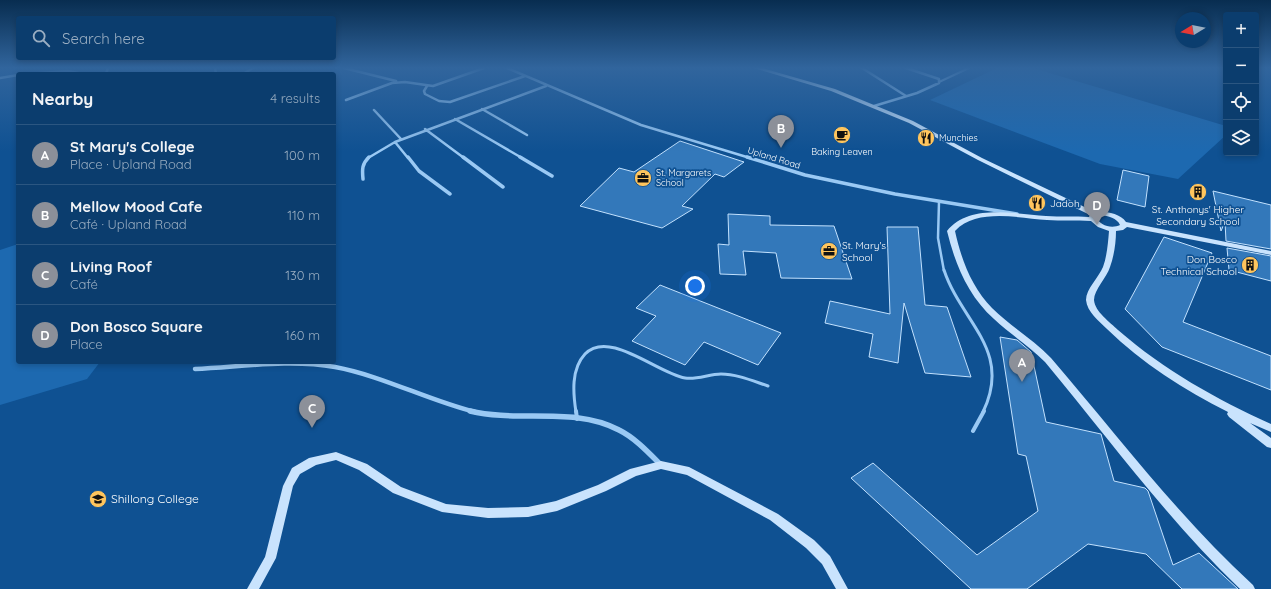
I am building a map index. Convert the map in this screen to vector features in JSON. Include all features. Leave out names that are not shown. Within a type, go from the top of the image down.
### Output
[{"type":"street","points":[[346,100],[357,95]]},
{"type":"street","points":[[427,95],[435,100],[450,102],[469,95]]},
{"type":"street","points":[[363,179],[362,168],[364,162],[372,155],[395,142],[425,129],[518,95]]},
{"type":"street","name":"Upland Road","points":[[569,95],[606,112],[641,125],[805,175],[939,202],[1049,218]]},
{"type":"street","points":[[847,95],[911,122],[980,159],[1093,216],[1101,226],[1113,229],[1122,228],[1124,224]]},
{"type":"street","points":[[874,106],[906,96]]},
{"type":"street","points":[[482,109],[527,135]]},
{"type":"street","points":[[374,110],[401,139]]},
{"type":"street","points":[[455,119],[552,176]]},
{"type":"street","points":[[425,129],[503,187]]},
{"type":"street","points":[[395,142],[404,150],[419,171],[450,194]]},
{"type":"street","points":[[1249,589],[1232,574],[1170,509],[1046,358],[998,319],[974,291],[955,248],[951,231],[955,224],[962,220],[987,215],[1049,218],[1093,216],[1103,214],[1114,216],[1124,224],[1271,253]]},
{"type":"street","points":[[1113,229],[1108,266],[1091,293],[1090,304],[1116,333],[1156,366],[1220,405],[1271,444]]},
{"type":"street","points":[[195,370],[283,365],[325,366],[358,372],[440,403],[480,413],[517,417],[577,419],[611,426],[638,441],[661,465]]},
{"type":"street","points":[[1220,405],[1271,428]]},
{"type":"street","points":[[253,589],[270,558],[288,486],[296,471],[313,461],[336,456],[363,467],[397,490],[446,509],[488,513],[528,512],[557,506],[602,488],[634,472],[661,465],[689,471],[774,517],[810,544],[826,560],[842,589]]},
{"type":"lane","points":[[939,202],[937,222],[938,250],[945,274],[987,349],[993,375],[989,401],[973,431]]},
{"type":"lane","points":[[577,419],[572,388],[575,368],[586,350],[596,345],[606,345],[619,349],[671,374],[685,378],[723,374],[768,386]]},
{"type":"shaded area","points":[[939,95],[1124,95],[1223,125],[1223,138],[1178,179],[1100,164],[930,100]]},
{"type":"shaded area","points":[[16,245],[16,364],[98,364],[87,379],[0,405],[0,250]]},
{"type":"building","points":[[680,141],[744,162],[724,177],[715,174],[682,206],[693,209],[662,228],[580,206],[619,168],[634,172]]},
{"type":"building","points":[[1123,170],[1149,176],[1145,207],[1117,200]]},
{"type":"building","points":[[1213,191],[1271,205],[1271,249],[1226,241],[1225,222],[1221,231]]},
{"type":"building","points":[[728,214],[770,216],[770,225],[834,226],[852,279],[781,278],[776,253],[743,251],[746,275],[720,274],[718,244],[729,245]]},
{"type":"building","points":[[887,227],[918,227],[925,305],[947,307],[971,377],[925,373],[904,303],[898,363],[869,357],[873,334],[825,323],[830,301],[890,314]]},
{"type":"building","points":[[1164,237],[1212,253],[1183,322],[1271,356],[1271,390],[1162,347],[1125,309]]},
{"type":"building","name":"Don Bosco Technical School","points":[[1227,248],[1271,256],[1271,281],[1229,270]]},
{"type":"building","points":[[660,285],[781,333],[758,365],[704,342],[685,365],[632,341],[656,316],[636,308]]},
{"type":"building","points":[[1000,337],[1017,340],[1031,352],[1046,422],[1101,434],[1114,481],[1145,488],[1148,491],[1173,565],[1199,553],[1238,589],[1182,589],[1146,554],[1088,544],[1027,589],[971,589],[851,478],[873,463],[977,555],[1038,511],[1026,456],[1018,454]]},
{"type":"place","name":"Baking Leaven","points":[[842,135]]},
{"type":"place","name":"Munchies","points":[[926,138]]},
{"type":"place","name":"Mellow Mood Cafe","points":[[781,148]]},
{"type":"place","name":"St. Margarets School","points":[[643,178]]},
{"type":"place","name":"St. Anthonys' Higher Secondary School","points":[[1198,192]]},
{"type":"place","name":"Jadoh","points":[[1037,203]]},
{"type":"place","name":"Don Bosco Square","points":[[1097,225]]},
{"type":"place","name":"St. Mary's School","points":[[829,251]]},
{"type":"place","name":"Don Bosco Technical School","points":[[1250,265]]},
{"type":"place","name":"St Mary's College","points":[[1022,382]]},
{"type":"place","name":"Living Roof","points":[[312,428]]},
{"type":"place","name":"Shillong College","points":[[98,499]]}]
